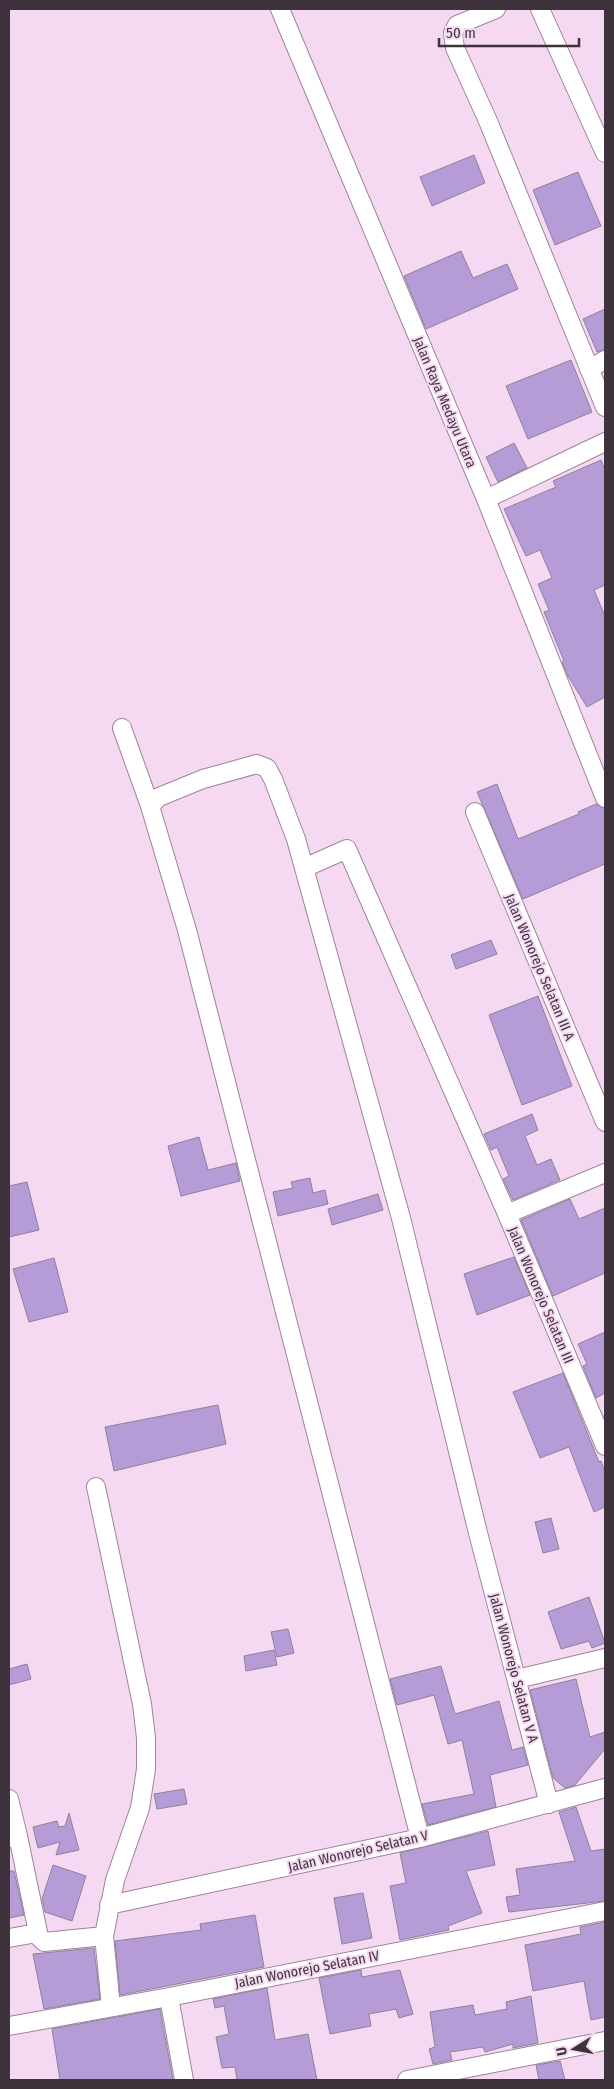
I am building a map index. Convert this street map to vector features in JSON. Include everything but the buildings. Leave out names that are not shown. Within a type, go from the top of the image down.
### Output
[{"type":"street","name":"Jalan Raya Medayu Utara","points":[[280,9],[486,499],[605,798]]},
{"type":"street","points":[[496,9],[458,25],[453,33],[455,48],[488,121],[605,407]]},
{"type":"street","points":[[540,9],[605,153]]},
{"type":"street","points":[[589,369],[605,360]]},
{"type":"street","points":[[486,499],[605,442]]},
{"type":"street","points":[[122,728],[150,806],[186,930],[420,1838]]},
{"type":"street","name":"Jalan Wonorejo Selatan V A","points":[[150,806],[159,797],[203,779],[257,764],[267,768],[274,779],[304,868],[401,1218],[478,1532],[549,1804]]},
{"type":"street","name":"Jalan Wonorejo Selatan III A","points":[[475,812],[605,1122]]},
{"type":"street","points":[[304,868],[347,849],[506,1214]]},
{"type":"street","name":"Jalan Wonorejo Selatan III","points":[[605,1174],[506,1214],[605,1446]]},
{"type":"street","points":[[96,1487],[142,1704],[146,1738],[146,1769],[140,1808],[115,1880],[104,1936],[111,2007]]},
{"type":"street","points":[[517,1679],[605,1658]]},
{"type":"street","name":"Jalan Wonorejo Selatan V","points":[[109,1905],[420,1838],[605,1788]]},
{"type":"street","points":[[9,1799],[13,1837],[36,1927],[44,1942],[104,1936]]},
{"type":"street","name":"Jalan Wonorejo Selatan IV","points":[[9,2026],[169,1997],[605,1911]]},
{"type":"street","points":[[9,1938],[36,1927]]},
{"type":"street","points":[[169,1997],[184,2080]]},
{"type":"street","points":[[407,2080],[605,2041]]}]
